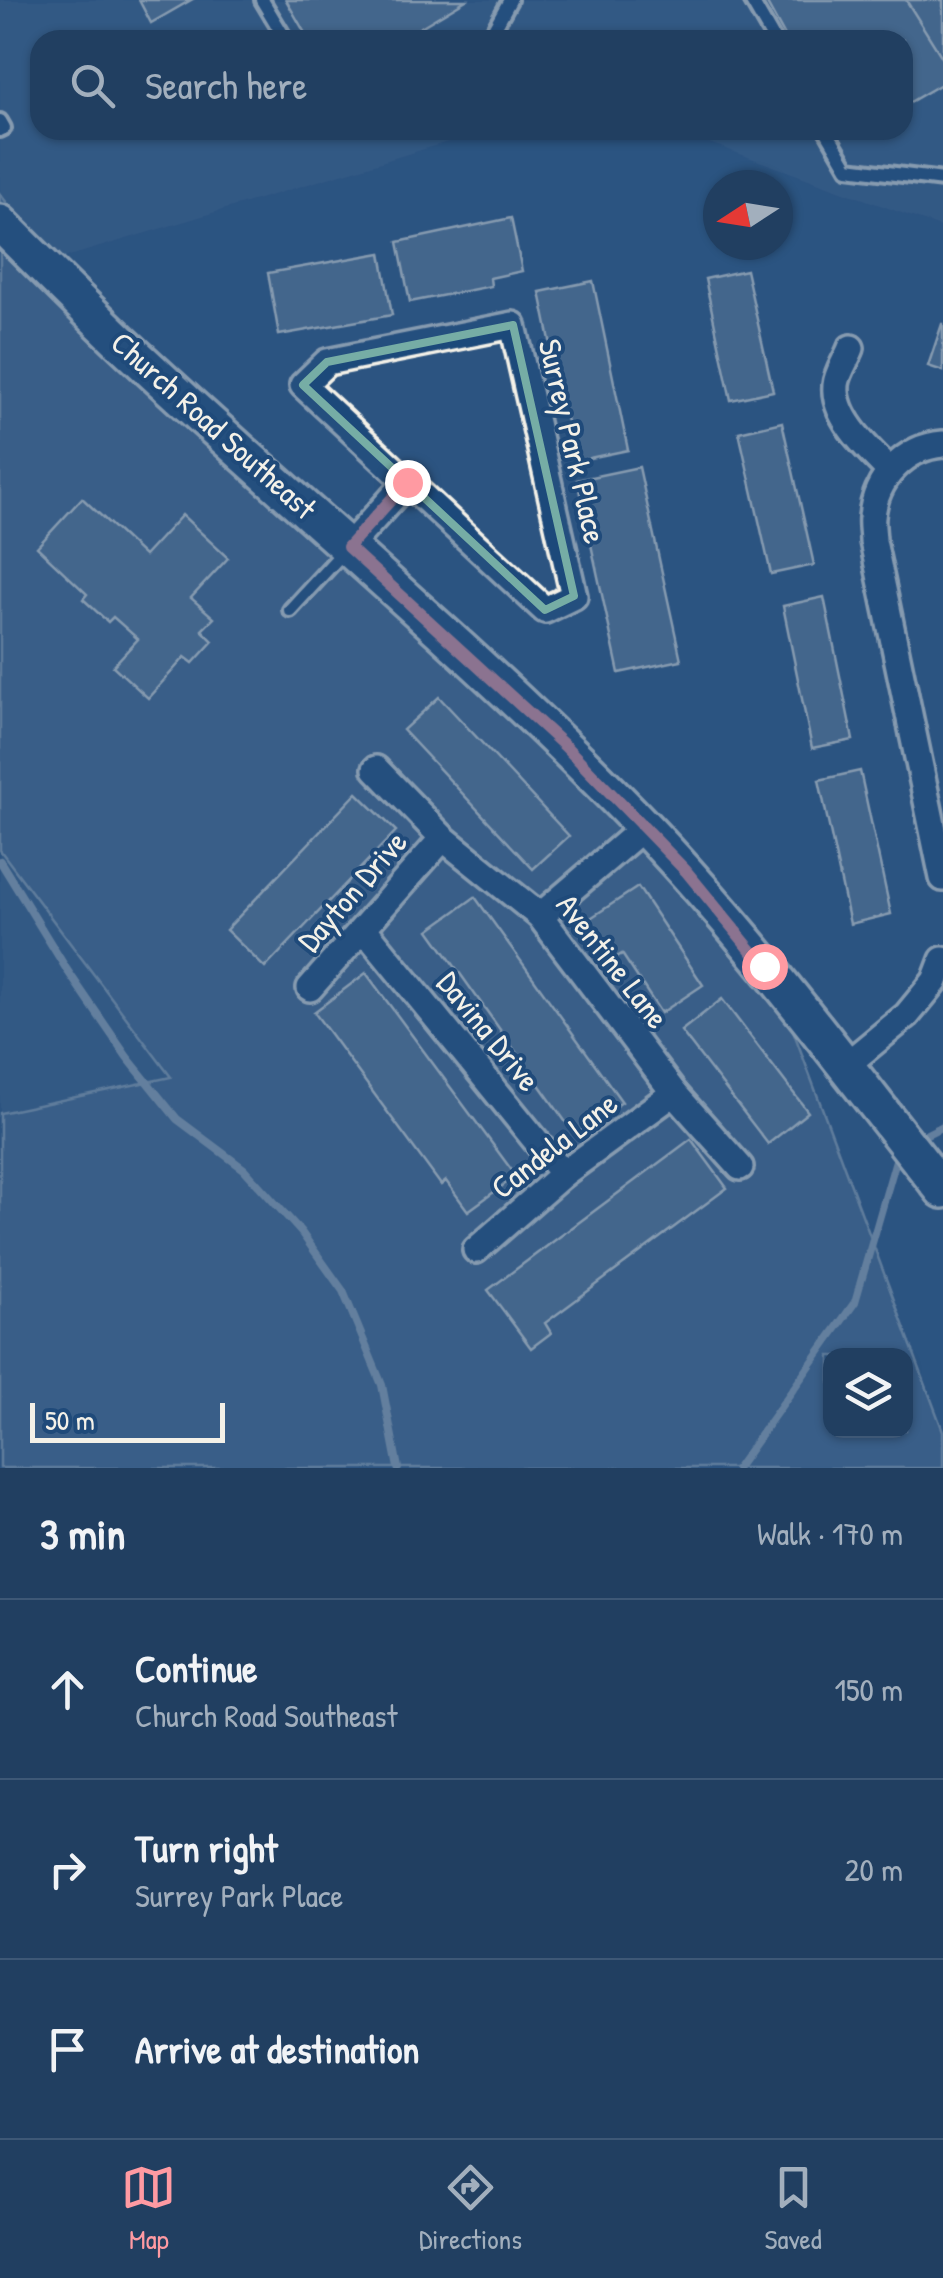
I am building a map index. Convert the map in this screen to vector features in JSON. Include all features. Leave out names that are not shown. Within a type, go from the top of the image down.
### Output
[{"type":"street","name":"Church Road Southeast","points":[[0,223],[124,344],[525,708],[644,827],[686,871],[943,1190]]},
{"type":"street","name":"Surrey Park Place","points":[[513,324],[574,596],[544,610],[407,482],[303,385],[327,362],[513,324]]},
{"type":"street","points":[[851,348],[836,385],[841,410],[858,437],[890,471]]},
{"type":"street","points":[[943,444],[915,450],[890,471],[878,491],[872,516],[873,541],[940,848],[943,878]]},
{"type":"street","points":[[348,547],[407,482]]},
{"type":"street","name":"Aventine Lane","points":[[376,769],[443,838],[540,916],[674,1093],[740,1167]]},
{"type":"street","points":[[540,916],[644,827]]},
{"type":"street","name":"Dayton Drive","points":[[310,988],[443,838]]},
{"type":"street","name":"Davina Drive","points":[[364,929],[563,1174]]},
{"type":"street","points":[[845,1066],[907,1015],[935,981],[943,960]]},
{"type":"street","name":"Candela Lane","points":[[476,1250],[563,1174],[674,1093]]},
{"type":"lane","points":[[262,0],[280,30]]},
{"type":"lane","points":[[494,30],[510,0]]},
{"type":"lane","points":[[751,0],[768,30]]},
{"type":"lane","points":[[0,121],[4,128],[0,130]]},
{"type":"lane","points":[[832,140],[848,168],[943,180]]},
{"type":"lane","points":[[290,610],[348,547]]},
{"type":"highlighted area","points":[[513,325],[574,596],[545,610],[303,385],[327,362]]},
{"type":"shaded area","points":[[0,0],[943,0],[943,228],[793,173],[793,170],[701,140],[913,140],[913,30],[30,30],[30,140],[454,140],[53,261],[0,194]]},
{"type":"shaded area","points":[[0,194],[53,261],[565,747],[788,1017],[912,1348],[823,1348],[823,1438],[913,1438],[913,1351],[943,1431],[943,1468],[0,1468],[0,1113],[171,1077],[0,850]]},
{"type":"shaded area","points":[[0,850],[170,1076],[171,1077],[0,1113]]},
{"type":"building","points":[[139,0],[191,0],[151,23]]},
{"type":"building","points":[[286,0],[466,0],[416,30],[303,30]]},
{"type":"building","points":[[765,0],[943,0],[943,83],[913,100],[913,30],[782,30]]},
{"type":"building","points":[[906,0],[943,0],[943,59]]},
{"type":"building","points":[[511,218],[522,271],[490,278],[491,286],[410,302],[398,242]]},
{"type":"building","points":[[381,253],[392,315],[279,335],[268,273]]},
{"type":"building","points":[[746,270],[773,391],[731,400],[705,279]]},
{"type":"building","points":[[593,281],[628,450],[575,461],[540,292]]},
{"type":"building","points":[[943,324],[943,371],[928,366]]},
{"type":"building","points":[[782,422],[814,565],[771,574],[739,432]]},
{"type":"building","points":[[639,467],[681,660],[619,673],[577,480]]},
{"type":"building","points":[[82,498],[144,556],[182,515],[228,558],[191,598],[214,618],[202,630],[213,641],[193,663],[185,657],[148,698],[113,666],[138,639],[113,617],[108,622],[83,599],[87,594],[37,547]]},
{"type":"building","points":[[824,597],[853,740],[812,748],[783,606]]},
{"type":"building","points":[[439,697],[569,836],[533,869],[403,730]]},
{"type":"building","points":[[860,771],[891,914],[850,924],[819,780]]},
{"type":"building","points":[[357,793],[396,831],[265,968],[226,930]]},
{"type":"building","points":[[638,887],[703,985],[661,1013],[622,954],[615,958],[589,919]]},
{"type":"building","points":[[475,897],[622,1102],[575,1135],[429,930]]},
{"type":"building","points":[[366,973],[516,1176],[468,1211],[446,1181],[441,1185],[314,1012]]},
{"type":"building","points":[[722,999],[808,1112],[768,1144],[681,1031]]},
{"type":"building","points":[[691,1139],[727,1188],[545,1323],[551,1333],[531,1348],[488,1290]]},
{"type":"waterway","points":[[0,861],[67,970],[127,1057],[177,1119],[244,1169],[301,1232],[343,1291],[382,1385],[398,1468]]},
{"type":"waterway","points":[[927,1134],[943,1126]]},
{"type":"waterway","points":[[737,1468],[855,1302],[896,1160]]},
{"type":"route","points":[[407,482],[348,547],[565,746],[686,871],[764,966]]}]
